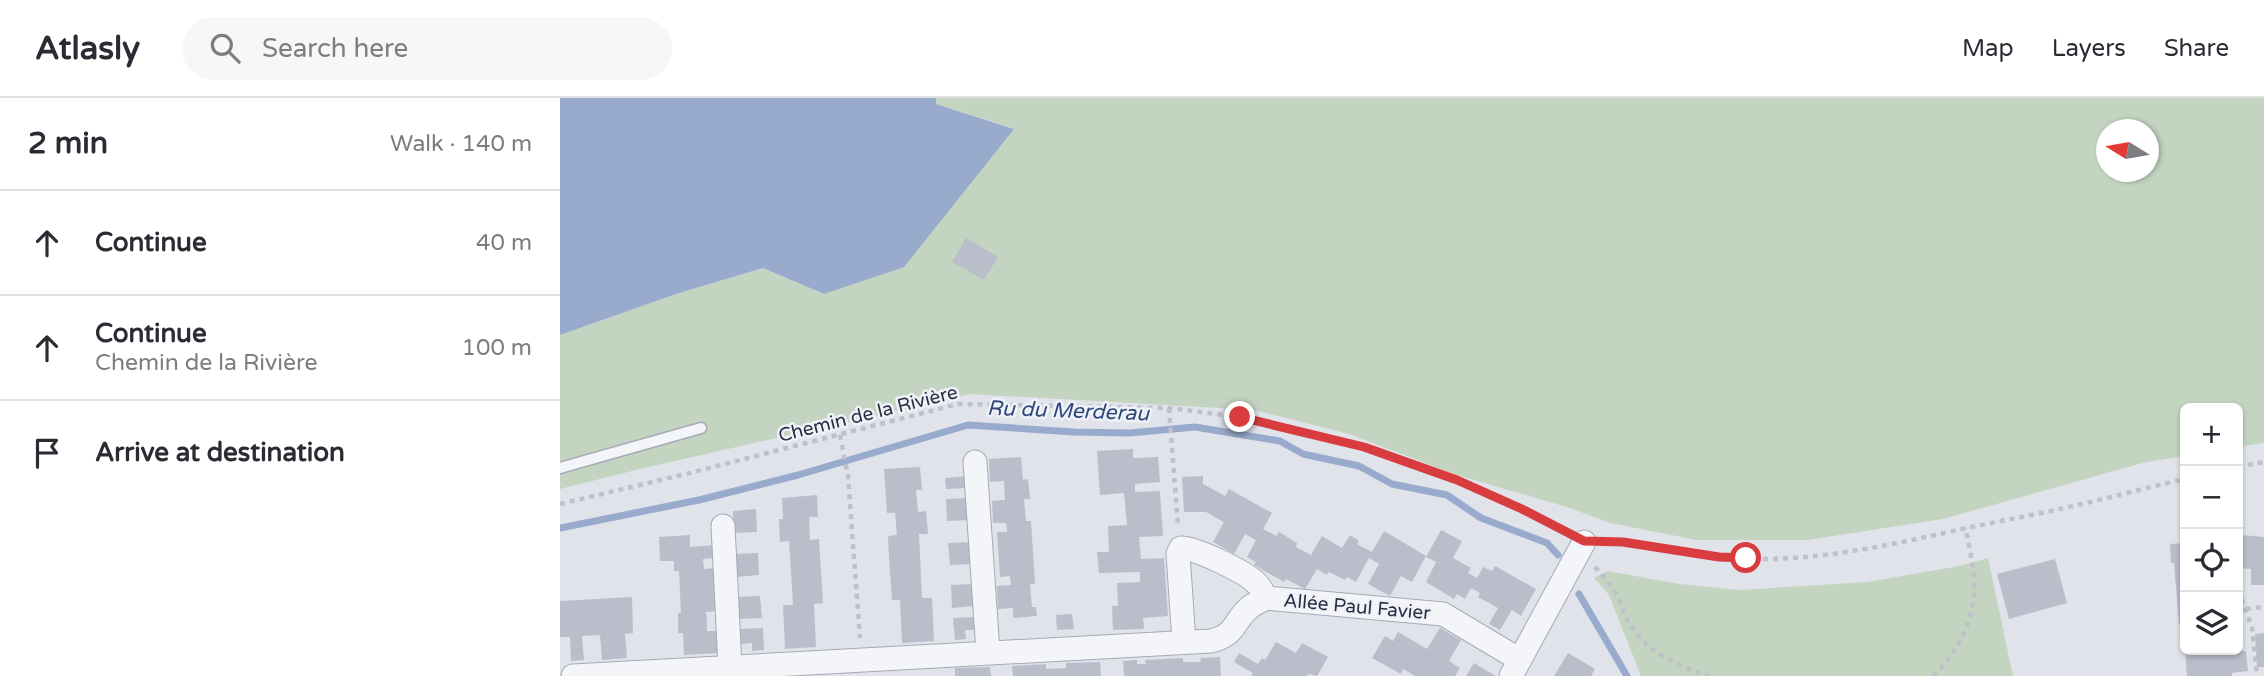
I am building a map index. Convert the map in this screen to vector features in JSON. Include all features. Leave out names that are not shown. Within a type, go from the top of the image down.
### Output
[{"type":"street","points":[[975,462],[988,652]]},
{"type":"street","points":[[723,526],[730,667]]},
{"type":"street","points":[[1516,668],[1582,546]]},
{"type":"street","name":"Allée Paul Favier","points":[[1181,548],[1188,547],[1231,567],[1257,583],[1266,598]]},
{"type":"street","points":[[1181,548],[1178,554],[1184,642]]},
{"type":"street","name":"Allée Paul Favier","points":[[573,676],[1211,641],[1231,633],[1250,607],[1266,598],[1443,614],[1516,668]]},
{"type":"lane","points":[[560,468],[701,428]]},
{"type":"path","name":"Chemin de la Rivière","points":[[560,504],[958,404],[1168,408],[1240,417],[1364,447],[1457,480],[1522,509],[1582,546]]},
{"type":"path","points":[[1168,408],[1181,548]]},
{"type":"path","points":[[840,435],[848,475],[861,660]]},
{"type":"path","points":[[2243,466],[2264,462]]},
{"type":"path","points":[[1582,546],[1623,542],[1719,557],[1774,559],[1835,554],[1901,543],[2180,480]]},
{"type":"path","points":[[1933,676],[1950,659],[1961,640],[1974,594],[1966,528]]},
{"type":"path","points":[[1582,546],[1607,580],[1640,639],[1666,657],[1709,676]]},
{"type":"path","points":[[2239,592],[2252,628],[2257,676]]},
{"type":"path","points":[[2246,609],[2264,607]]},
{"type":"green space","points":[[936,98],[2264,98],[2264,443],[2243,446],[2243,403],[2180,403],[2180,457],[2146,462],[1943,519],[1807,540],[1697,540],[1610,523],[1570,508],[1457,475],[1349,434],[1254,410],[970,394],[560,489],[560,335],[676,294],[763,268],[824,294],[1013,128],[936,104]]},
{"type":"green space","points":[[1988,558],[2013,676],[1641,676],[1609,595],[1594,578],[1608,571],[1679,584],[1740,590],[1867,582],[1959,566]]},
{"type":"water","points":[[560,98],[936,98],[936,104],[1014,129],[904,267],[824,294],[763,268],[676,294],[560,335]]},
{"type":"building","points":[[966,238],[998,257],[984,280],[952,262]]},
{"type":"building","points":[[1133,449],[1133,458],[1158,457],[1160,482],[1135,484],[1135,492],[1160,491],[1163,536],[1139,537],[1141,559],[1164,558],[1168,616],[1143,618],[1144,629],[1113,630],[1112,606],[1118,606],[1117,583],[1140,582],[1140,572],[1099,573],[1097,552],[1109,552],[1108,526],[1127,525],[1124,493],[1100,495],[1097,451]]},
{"type":"building","points":[[1021,457],[1023,480],[1028,479],[1030,499],[1024,499],[1026,521],[1031,521],[1035,584],[1030,584],[1032,607],[1036,607],[1037,616],[1013,618],[1013,608],[998,609],[997,586],[1011,585],[1010,576],[1000,577],[997,532],[1007,532],[1006,523],[993,523],[992,501],[1005,500],[1004,481],[990,482],[989,459]]},
{"type":"building","points":[[920,467],[922,490],[916,490],[918,512],[926,511],[928,534],[919,534],[922,598],[932,598],[934,641],[902,643],[900,600],[892,600],[889,557],[888,536],[897,535],[895,513],[887,513],[884,469]]},
{"type":"building","points":[[968,476],[969,488],[946,489],[945,478]]},
{"type":"building","points":[[1203,476],[1203,484],[1225,496],[1229,489],[1272,513],[1263,529],[1276,536],[1279,532],[1297,543],[1296,547],[1311,555],[1322,536],[1342,548],[1350,535],[1359,541],[1357,544],[1372,552],[1384,531],[1426,556],[1412,582],[1401,576],[1390,596],[1368,584],[1379,564],[1369,558],[1356,582],[1329,572],[1327,575],[1317,569],[1305,589],[1286,579],[1284,582],[1254,565],[1256,562],[1247,557],[1256,540],[1245,534],[1234,554],[1213,542],[1224,522],[1206,512],[1184,512],[1182,477]]},
{"type":"building","points":[[817,495],[818,517],[809,517],[810,540],[819,539],[823,603],[814,604],[816,647],[785,649],[783,605],[793,605],[789,541],[780,542],[782,498]]},
{"type":"building","points":[[969,498],[970,520],[947,521],[946,499]]},
{"type":"building","points":[[756,509],[757,532],[734,533],[733,511]]},
{"type":"building","points":[[1441,530],[1462,541],[1453,558],[1471,568],[1468,573],[1477,578],[1483,567],[1492,571],[1495,566],[1536,589],[1521,616],[1512,610],[1500,630],[1489,624],[1498,608],[1478,597],[1480,593],[1471,588],[1465,599],[1457,594],[1454,599],[1426,582],[1436,562],[1426,557]]},
{"type":"building","points":[[690,535],[690,547],[715,545],[715,558],[703,559],[704,569],[716,568],[718,611],[706,612],[707,631],[719,631],[720,653],[684,655],[683,633],[678,633],[678,613],[681,613],[679,571],[674,571],[674,561],[660,561],[659,537]]},
{"type":"building","points":[[2243,535],[2264,537],[2264,585],[2251,585],[2251,569],[2243,568]]},
{"type":"building","points":[[972,542],[973,564],[950,565],[948,543]]},
{"type":"building","points":[[2180,543],[2179,624],[2174,563],[2171,563],[2170,544]]},
{"type":"building","points":[[758,553],[759,575],[736,577],[735,554]]},
{"type":"building","points":[[2055,559],[2067,603],[2009,619],[1997,574]]},
{"type":"building","points":[[974,584],[975,606],[952,608],[951,585]]},
{"type":"building","points":[[760,596],[762,618],[738,619],[737,597]]},
{"type":"building","points":[[632,597],[633,633],[625,634],[627,658],[602,660],[600,635],[582,636],[584,660],[571,661],[570,637],[560,637],[560,601]]},
{"type":"building","points":[[1072,614],[1074,629],[1057,630],[1056,615]]},
{"type":"building","points":[[976,617],[977,630],[965,630],[966,639],[955,640],[953,618]]},
{"type":"building","points":[[763,628],[764,650],[752,651],[752,643],[740,644],[739,629]]},
{"type":"building","points":[[1440,628],[1461,640],[1449,661],[1460,668],[1455,676],[1415,676],[1403,669],[1401,674],[1372,658],[1385,636],[1393,641],[1398,632],[1427,649]]},
{"type":"building","points":[[2264,633],[2264,667],[2257,667],[2255,634]]},
{"type":"building","points":[[1276,642],[1296,653],[1302,643],[1328,657],[1317,676],[1251,676],[1253,673],[1234,662],[1239,653],[1258,664],[1262,658],[1265,660]]},
{"type":"building","points":[[2243,651],[2246,651],[2248,671],[2232,673],[2232,676],[2187,676],[2185,655],[2243,655]]},
{"type":"building","points":[[1568,653],[1595,669],[1591,676],[1554,676]]},
{"type":"building","points":[[1220,657],[1221,676],[1124,676],[1123,661],[1137,660],[1137,664],[1146,664],[1145,660],[1183,658],[1183,662],[1201,662],[1200,658]]},
{"type":"building","points":[[1100,662],[1101,676],[1013,676],[1012,666],[1046,664],[1046,669],[1066,668],[1066,663]]},
{"type":"building","points":[[1474,663],[1496,676],[1466,676]]},
{"type":"building","points":[[990,667],[991,676],[955,676],[955,668]]},
{"type":"waterway","name":"Ru du Merderau","points":[[560,528],[699,500],[798,475],[968,425],[1130,433],[1195,427],[1280,441],[1303,454],[1359,466],[1392,484],[1447,495],[1481,518],[1547,543],[1558,555]]},
{"type":"waterway","name":"Ru du Merderau","points":[[1579,594],[1627,676]]},
{"type":"route","points":[[1240,417],[1364,447],[1457,480],[1584,541],[1623,542],[1719,557],[1746,558]]}]
